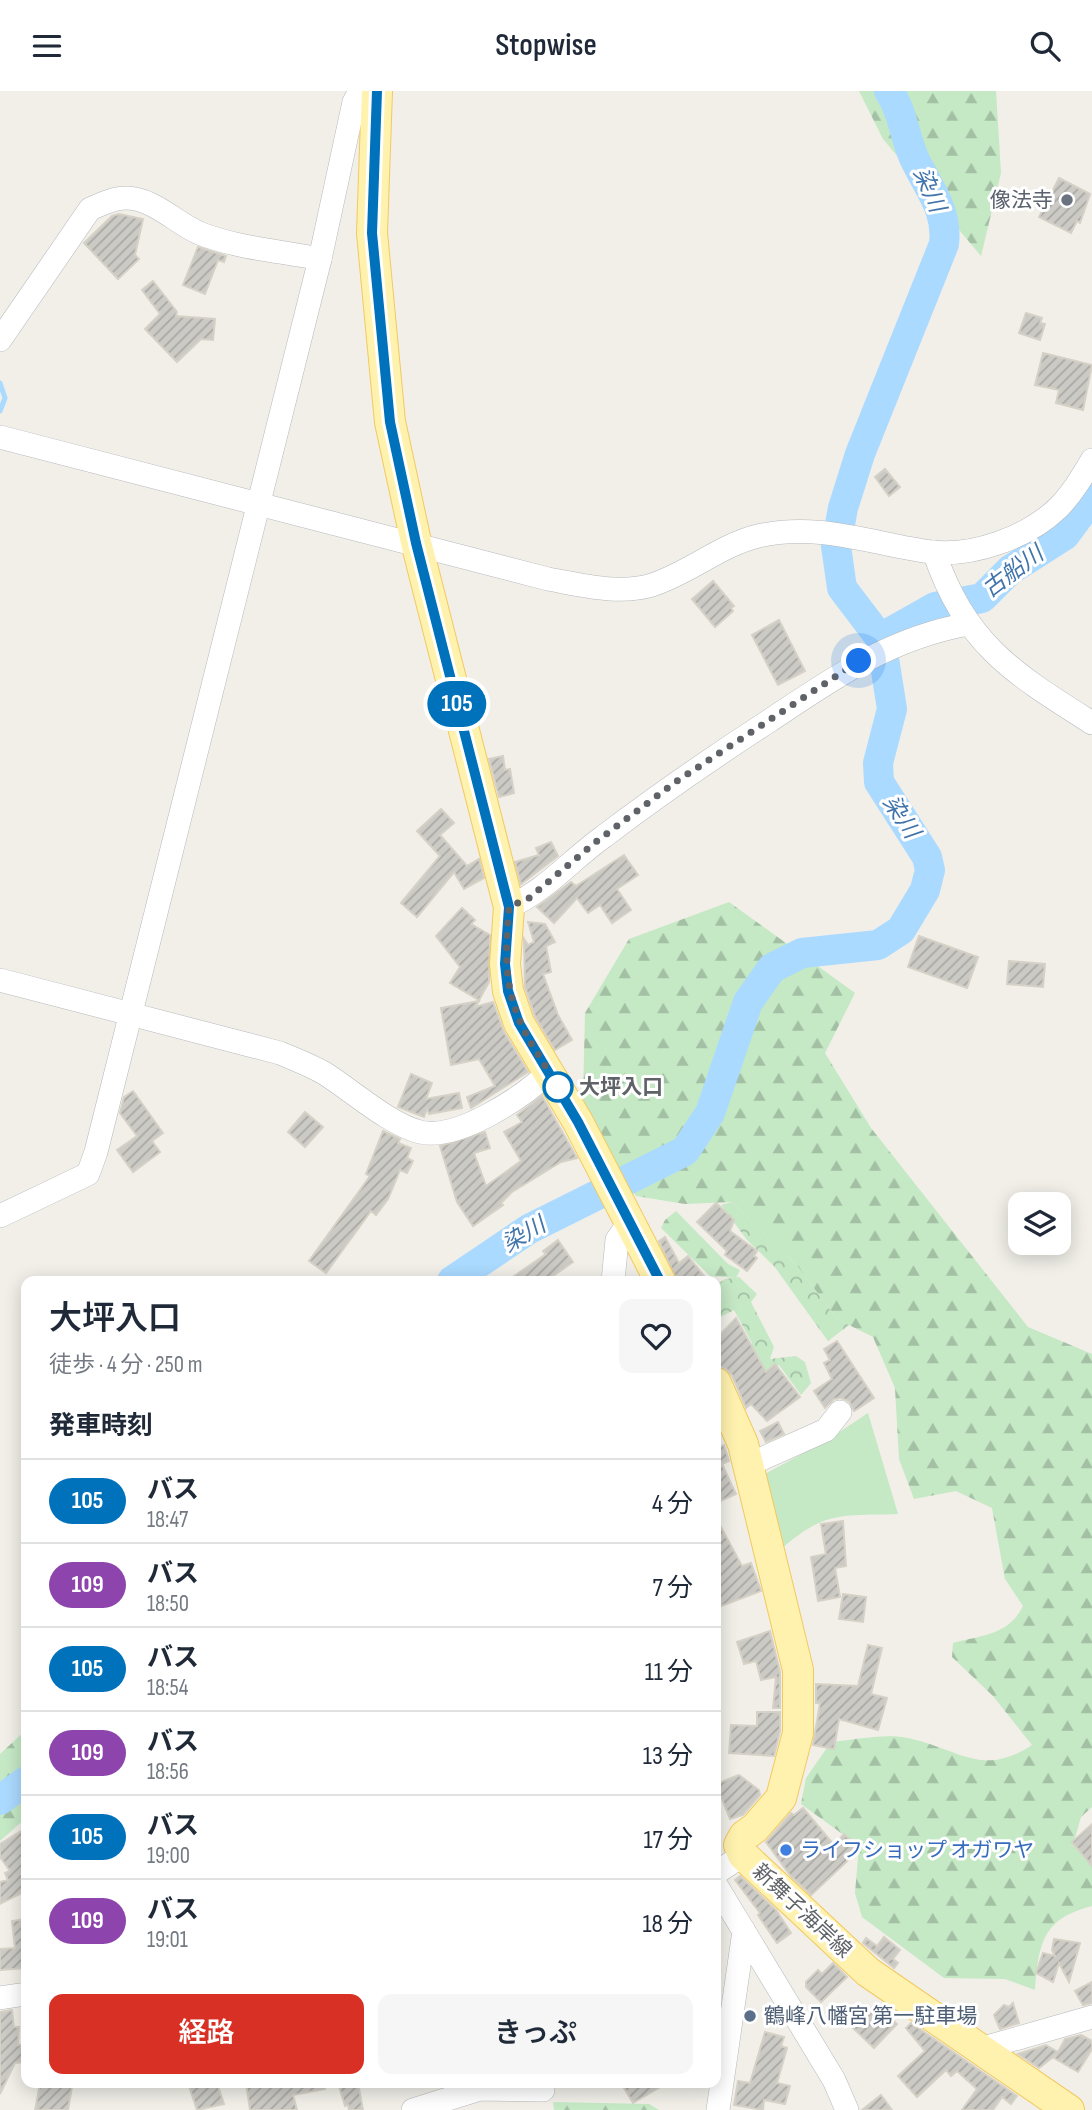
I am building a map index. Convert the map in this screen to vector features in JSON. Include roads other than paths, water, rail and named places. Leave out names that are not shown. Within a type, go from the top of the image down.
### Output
[{"type":"main road","points":[[377,91],[372,233],[390,422],[416,543],[509,907],[505,964],[508,991],[519,1023],[578,1122],[657,1276]]},
{"type":"main road","name":"新舞子海岸線","points":[[721,1394],[735,1424],[748,1465],[798,1670],[798,1733],[781,1798],[755,1828],[744,1836],[739,1845],[743,1855],[868,1972],[1069,2110]]},
{"type":"street","points":[[0,1216],[88,1174],[96,1153],[129,1011],[320,259],[354,102],[360,91]]},
{"type":"street","points":[[0,340],[90,209],[104,203],[128,198],[164,211],[197,232],[219,239],[320,259]]},
{"type":"street","points":[[0,437],[548,579],[606,589],[652,585],[757,536],[789,532],[810,530],[847,535],[934,552],[965,550],[1012,539],[1058,509],[1092,460]]},
{"type":"street","points":[[934,552],[945,584],[965,620],[1003,663],[1092,723]]},
{"type":"street","points":[[509,907],[529,898],[597,841],[677,781],[859,661],[909,638],[965,620]]},
{"type":"street","points":[[0,979],[129,1011],[279,1053],[320,1071],[407,1126],[422,1132],[462,1127],[519,1097],[549,1072]]},
{"type":"street","points":[[613,1276],[617,1240],[625,1215]]},
{"type":"street","points":[[748,1465],[826,1430],[839,1412]]},
{"type":"street","points":[[721,1870],[743,1855]]},
{"type":"street","points":[[721,1893],[834,2080],[847,2110]]},
{"type":"street","points":[[718,2110],[744,1931]]},
{"type":"street","points":[[0,1998],[21,1995]]},
{"type":"street","points":[[980,2049],[1092,2017]]},
{"type":"street","points":[[413,2110],[441,2106],[480,2089],[543,2094]]},
{"type":"waterway","name":"染川","points":[[459,1276],[529,1229],[685,1151],[710,1113],[748,1002],[772,968],[802,953],[878,945],[901,930],[925,890],[930,870],[927,857],[879,782],[878,763],[892,709],[880,638],[842,588],[836,546],[843,508],[860,454],[944,244],[940,209],[914,158],[889,91]]},
{"type":"waterway","points":[[0,383],[5,398],[0,411]]},
{"type":"waterway","name":"古船川","points":[[880,638],[935,607],[982,598],[1010,570],[1065,535],[1092,498]]},
{"type":"waterway","name":"染川","points":[[0,1800],[21,1785]]},
{"type":"place","name":"像法寺","points":[[1067,200]]},
{"type":"place","name":"大坪入口","points":[[558,1087]]},
{"type":"place","name":"ライフショップ オガワヤ","points":[[786,1850]]},
{"type":"place","name":"鶴峰八幡宮 第一駐車場","points":[[750,2016]]}]
